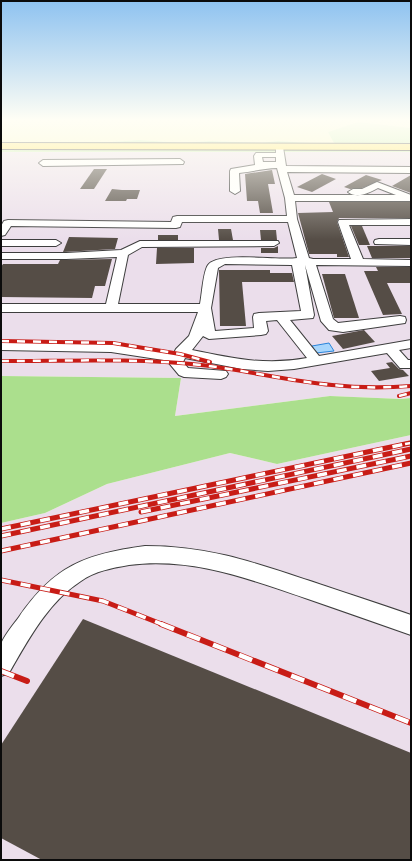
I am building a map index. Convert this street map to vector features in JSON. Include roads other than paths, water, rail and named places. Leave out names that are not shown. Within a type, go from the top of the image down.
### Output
[{"type":"lane","points":[[50,160],[47,164],[180,162]]},
{"type":"lane","points":[[235,191],[234,171],[253,169],[259,166],[259,160]]},
{"type":"lane","points":[[281,160],[290,198],[292,219],[303,261],[327,321],[334,327],[343,328],[400,320]]},
{"type":"lane","points":[[259,164],[322,171],[411,170]]},
{"type":"lane","points":[[307,178],[322,171],[346,180],[358,173],[372,174],[392,180],[398,176],[388,173],[386,170]]},
{"type":"lane","points":[[338,189],[349,192],[364,192],[377,185],[411,198]]},
{"type":"lane","points":[[296,187],[315,196]]},
{"type":"lane","points":[[315,196],[327,190]]},
{"type":"lane","points":[[399,193],[411,193]]},
{"type":"lane","points":[[290,198],[315,196],[411,198]]},
{"type":"lane","points":[[183,244],[183,231],[175,231],[177,219],[292,219]]},
{"type":"lane","points":[[242,219],[245,244]]},
{"type":"lane","points":[[190,229],[220,220]]},
{"type":"lane","points":[[358,262],[343,222],[411,222]]},
{"type":"lane","points":[[1,233],[8,223],[176,225]]},
{"type":"lane","points":[[371,230],[411,230]]},
{"type":"lane","points":[[379,242],[411,242]]},
{"type":"lane","points":[[56,243],[4,243],[1,256],[66,256],[123,253],[140,244],[274,243]]},
{"type":"lane","points":[[224,244],[225,261]]},
{"type":"lane","points":[[111,309],[123,253]]},
{"type":"lane","points":[[221,374],[184,372],[176,363],[180,355],[196,337],[205,308],[212,267],[216,263],[225,261],[303,261],[411,263]]},
{"type":"lane","points":[[205,308],[209,334],[261,331],[259,317],[308,315],[303,261]]},
{"type":"lane","points":[[1,308],[205,308]]},
{"type":"lane","points":[[280,316],[316,361]]},
{"type":"lane","points":[[1,346],[111,348],[180,355],[268,368],[411,344]]},
{"type":"lane","points":[[390,348],[405,365],[411,364]]},
{"type":"lane","points":[[1,664],[40,604],[68,578],[85,568],[108,560],[138,554],[162,553],[190,556],[233,564],[411,625]]},
{"type":"water","points":[[329,343],[334,351],[316,353],[312,346]]},
{"type":"railway","points":[[1,341],[113,343],[180,354],[210,362]]},
{"type":"railway","points":[[1,361],[151,361],[217,367],[299,381],[352,387],[411,386]]},
{"type":"railway","points":[[399,396],[411,393]]},
{"type":"railway","points":[[406,444],[411,443]]},
{"type":"railway","points":[[1,529],[406,444]]},
{"type":"railway","points":[[1,536],[411,449]]},
{"type":"railway","points":[[141,512],[411,456]]},
{"type":"railway","points":[[1,551],[411,463]]},
{"type":"railway","points":[[1,580],[103,601],[164,625]]},
{"type":"railway","points":[[161,624],[411,723]]},
{"type":"railway","points":[[1,671],[27,681]]}]
